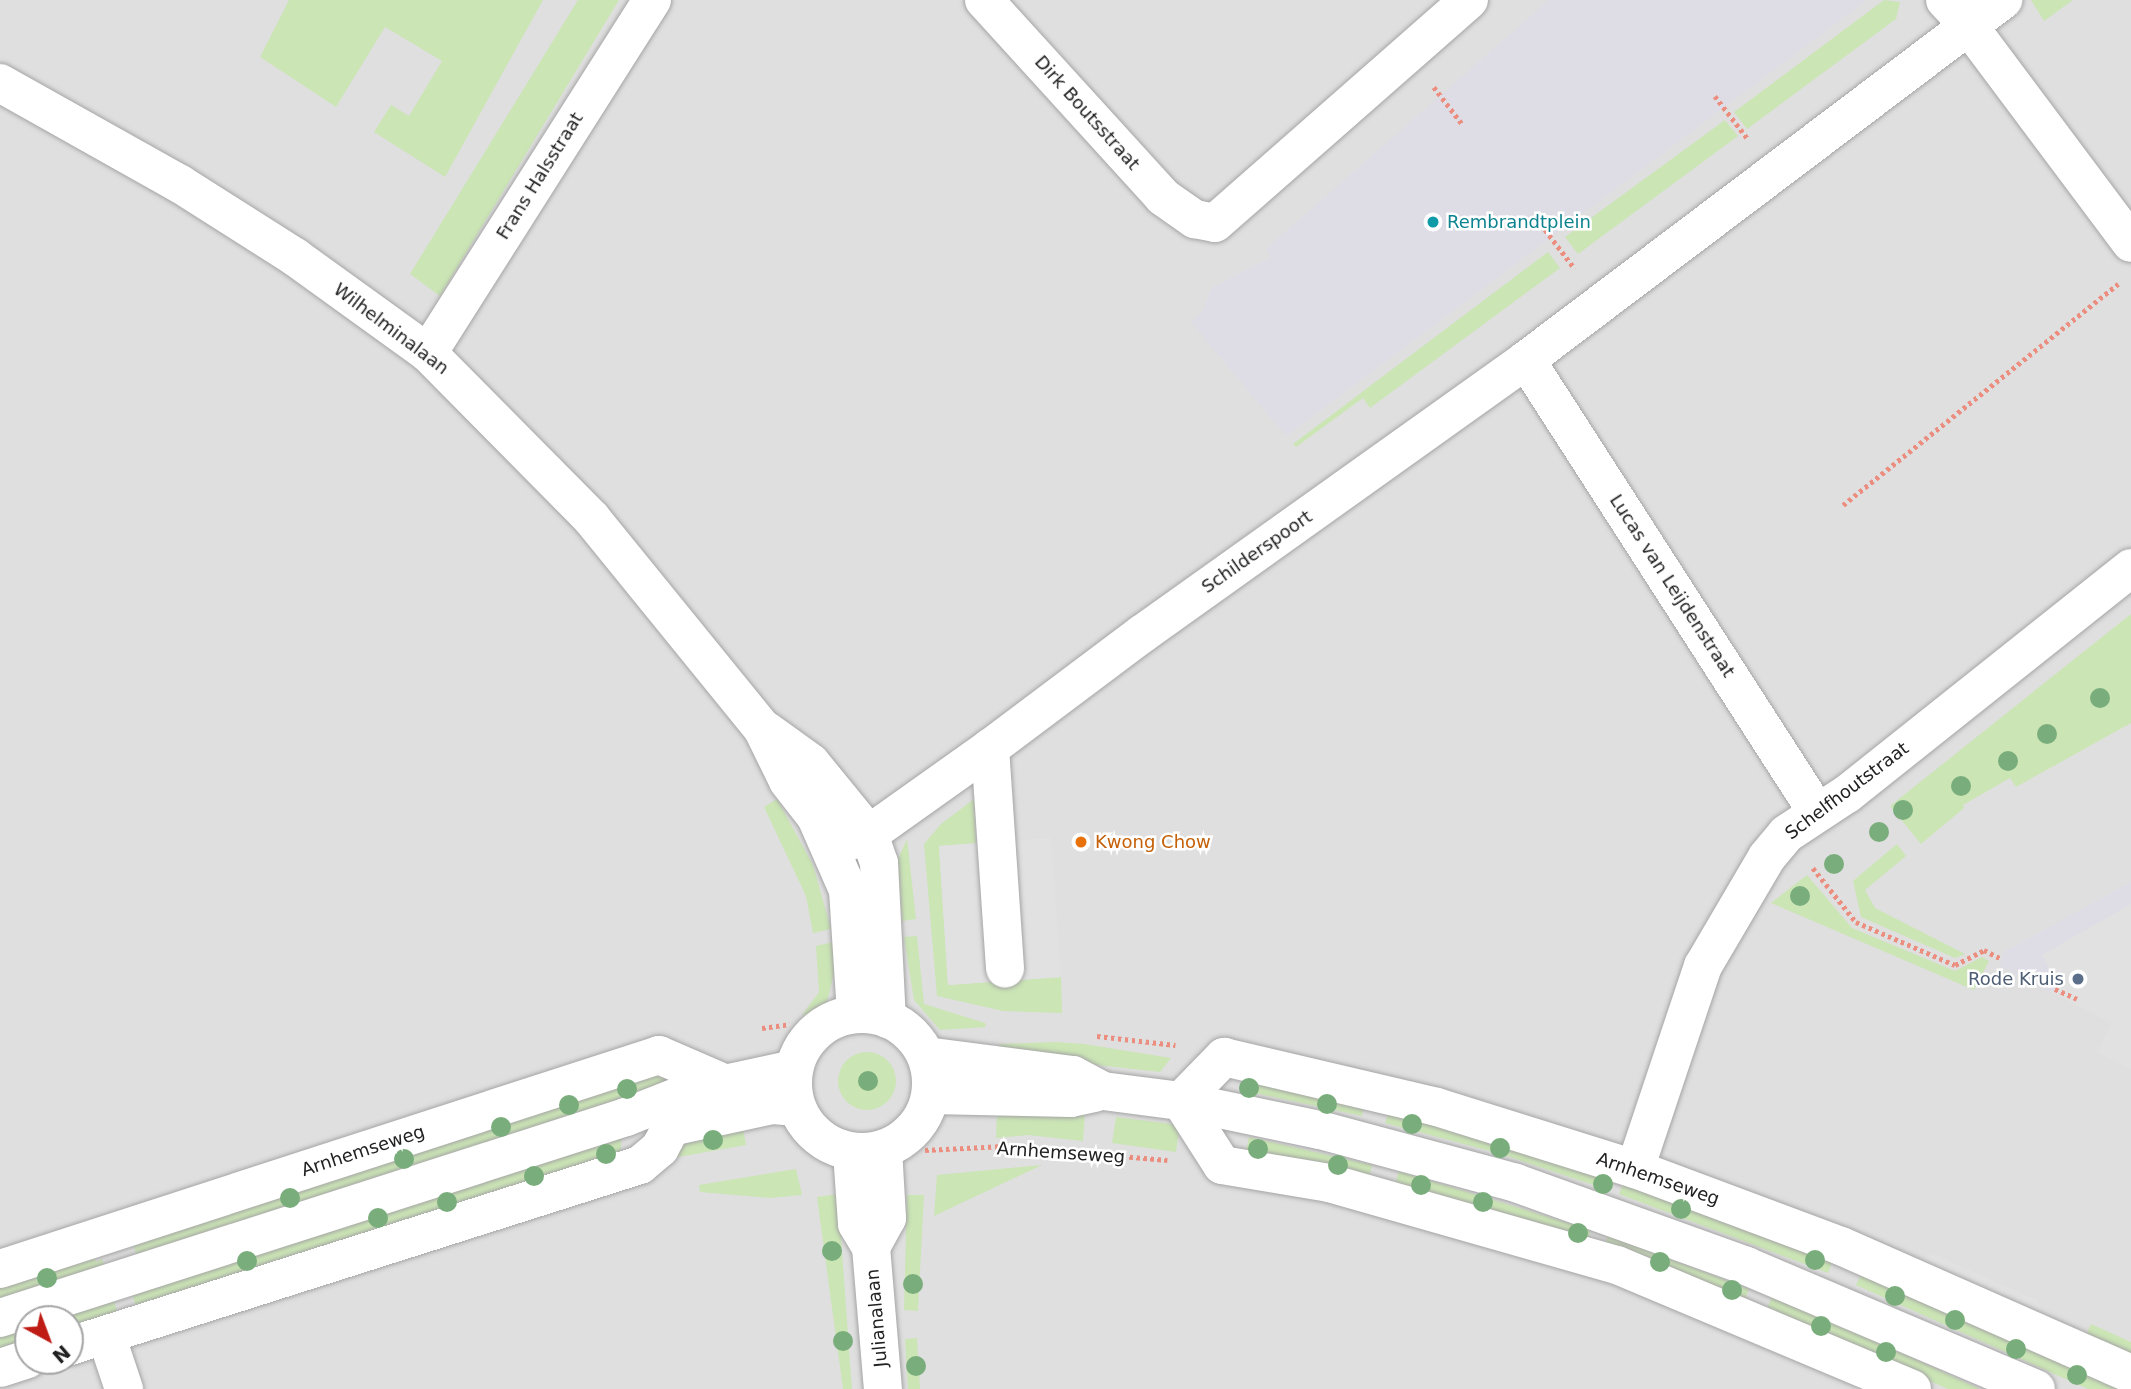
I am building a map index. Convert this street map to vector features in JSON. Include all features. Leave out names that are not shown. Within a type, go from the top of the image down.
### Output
[{"type":"street","name":"Frans Halsstraat","points":[[428,353],[652,0]]},
{"type":"street","name":"Dirk Boutsstraat","points":[[984,0],[1163,197],[1195,219],[1215,223],[1469,0]]},
{"type":"street","points":[[1526,360],[1773,173],[1957,12],[2003,0]]},
{"type":"street","points":[[1957,12],[2131,243]]},
{"type":"street","name":"Wilhelminalaan","points":[[0,83],[192,192],[295,257],[428,353],[592,519],[762,728],[788,781],[816,817],[848,890],[872,1016]]},
{"type":"street","name":"Schilderspoort","points":[[831,848],[869,834],[990,748],[1142,634],[1526,360]]},
{"type":"street","name":"Lucas van Leijdenstraat","points":[[1526,360],[1817,812]]},
{"type":"street","name":"Schelfhoutstraat","points":[[1634,1169],[1703,967],[1745,888],[1786,834],[1847,794],[2131,568]]},
{"type":"street","name":"Wilhelminalaan","points":[[762,728],[811,763],[869,834],[879,863],[872,1016]]},
{"type":"street","points":[[990,748],[1005,968]]},
{"type":"street","points":[[872,1016],[904,1028],[926,1056],[931,1095],[921,1120],[879,1147],[819,1137],[797,1107],[794,1069],[814,1033],[834,1020],[872,1016]]},
{"type":"street","name":"Arnhemseweg","points":[[0,1269],[659,1055],[724,1083]]},
{"type":"street","points":[[926,1056],[1073,1075],[1103,1091]]},
{"type":"street","name":"Arnhemseweg","points":[[1181,1101],[1224,1057],[1437,1107],[1634,1169],[1841,1246],[2131,1374]]},
{"type":"street","points":[[665,1116],[724,1083],[794,1069]]},
{"type":"street","points":[[931,1095],[1071,1098],[1103,1091],[1181,1101],[1413,1153],[1614,1215],[1911,1333],[2036,1389]]},
{"type":"street","points":[[1181,1101],[1222,1165],[1329,1184],[1617,1265],[1912,1389]]},
{"type":"street","points":[[0,1318],[665,1116],[773,1105],[797,1107]]},
{"type":"street","points":[[84,1342],[640,1165],[660,1147],[665,1116]]},
{"type":"street","name":"Julianalaan","points":[[879,1147],[887,1218],[871,1247],[883,1389]]},
{"type":"street","points":[[106,1335],[124,1389]]},
{"type":"path","points":[[1715,96],[1773,173]]},
{"type":"path","points":[[1541,224],[1601,303]]},
{"type":"path","points":[[1843,505],[2120,282]]},
{"type":"path","points":[[1786,834],[1856,922],[1955,965],[1984,950],[2002,958]]},
{"type":"path","points":[[2055,989],[2077,999]]},
{"type":"path","name":"Arnhemseweg","points":[[879,1147],[929,1152],[1004,1146],[1222,1165]]},
{"type":"shaded area","points":[[0,0],[2131,0],[2131,1389],[0,1389]]},
{"type":"shaded area","name":"Rembrandtplein","points":[[1549,0],[1867,0],[1286,436],[1191,322],[1202,312],[1212,288],[1271,257],[1266,250],[1276,240]]},
{"type":"shaded area","points":[[1051,838],[1061,977],[948,985],[939,846]]},
{"type":"shaded area","name":"Rode Kruis","points":[[2131,882],[2131,1069],[2097,1052],[2112,1023],[1999,966],[2004,952]]},
{"type":"shaded area","points":[[2131,882],[2131,904],[2042,955],[2059,986],[2050,992],[1999,966],[2004,952]]},
{"type":"shaded area","points":[[1933,1254],[2037,1300],[2045,1319],[1914,1262]]},
{"type":"green space","points":[[289,0],[543,0],[445,177],[374,132],[391,105],[409,116],[442,61],[385,27],[336,107],[260,57]]},
{"type":"green space","points":[[578,0],[619,0],[440,296],[410,274]]},
{"type":"green space","points":[[1884,0],[1900,2],[1896,19],[1747,129],[1734,112]]},
{"type":"green space","points":[[2031,0],[2073,0],[2044,21]]},
{"type":"green space","points":[[1725,120],[1738,136],[1578,254],[1565,237]]},
{"type":"green space","points":[[1548,252],[1560,268],[1370,408],[1363,398],[1296,447],[1293,444]]},
{"type":"green space","points":[[2131,614],[2131,723],[2016,787],[2010,778],[1963,805],[1964,808],[1921,844],[1890,806]]},
{"type":"green space","points":[[777,799],[813,865],[831,929],[813,933],[806,896],[764,807]]},
{"type":"green space","points":[[974,799],[976,843],[939,846],[948,985],[1061,977],[1062,1013],[1003,1011],[937,996],[924,844],[941,824]]},
{"type":"green space","points":[[907,839],[916,919],[902,921],[898,859]]},
{"type":"green space","points":[[1897,844],[1906,856],[1865,890],[1875,908],[1965,954],[1955,958],[1861,917],[1853,881]]},
{"type":"green space","points":[[1807,875],[1852,928],[1955,971],[1982,957],[1989,961],[1974,990],[1771,903]]},
{"type":"green space","points":[[917,936],[924,1004],[985,1023],[986,1027],[940,1030],[914,1000],[904,937]]},
{"type":"green space","points":[[833,942],[836,965],[827,1002],[815,1013],[802,1015],[819,992],[816,946]]},
{"type":"green space","points":[[1055,1042],[1171,1058],[1160,1072],[999,1054],[999,1044]]},
{"type":"green space","points":[[861,1052],[873,1052],[888,1060],[896,1075],[896,1087],[888,1102],[873,1110],[861,1110],[846,1102],[838,1087],[838,1075],[846,1060]]},
{"type":"green space","points":[[663,1067],[675,1082],[137,1257],[131,1237]]},
{"type":"green space","points":[[1244,1080],[1364,1106],[1362,1116],[1241,1090]]},
{"type":"green space","points":[[1389,1112],[1612,1179],[1608,1190],[1501,1154],[1385,1123]]},
{"type":"green space","points":[[997,1113],[1085,1113],[1083,1141],[1028,1135],[996,1138]]},
{"type":"green space","points":[[1116,1117],[1180,1125],[1176,1152],[1112,1143]]},
{"type":"green space","points":[[742,1122],[746,1145],[678,1157],[675,1154],[682,1144]]},
{"type":"green space","points":[[621,1136],[621,1152],[136,1307],[130,1288]]},
{"type":"green space","points":[[1249,1137],[1372,1165],[1369,1178],[1246,1151]]},
{"type":"green space","points":[[1042,1165],[934,1216],[937,1175]]},
{"type":"green space","points":[[796,1169],[802,1195],[770,1198],[700,1192],[699,1185]]},
{"type":"green space","points":[[1399,1171],[1591,1230],[1587,1244],[1395,1184]]},
{"type":"green space","points":[[1623,1184],[1832,1263],[1828,1273],[1619,1194]]},
{"type":"green space","points":[[838,1194],[852,1389],[843,1389],[817,1197]]},
{"type":"green space","points":[[907,1195],[924,1195],[918,1311],[904,1310]]},
{"type":"green space","points":[[1608,1236],[1749,1289],[1744,1302],[1603,1249]]},
{"type":"green space","points":[[92,1250],[96,1262],[102,1259],[106,1269],[0,1303],[0,1280]]},
{"type":"green space","points":[[1862,1273],[2120,1389],[2088,1389],[1856,1285]]},
{"type":"green space","points":[[112,1295],[118,1314],[84,1325],[84,1305],[80,1305]]},
{"type":"green space","points":[[1772,1297],[1980,1389],[1948,1389],[1766,1310]]},
{"type":"green space","points":[[2091,1324],[2131,1342],[2131,1357],[2085,1337]]},
{"type":"green space","points":[[14,1326],[14,1346],[0,1351],[0,1330]]},
{"type":"green space","points":[[917,1338],[920,1389],[908,1389],[905,1339]]},
{"type":"place","name":"Rembrandtplein","points":[[1433,222]]},
{"type":"place","name":"Kwong Chow","points":[[1081,842]]},
{"type":"place","name":"Rode Kruis","points":[[2078,979]]}]
